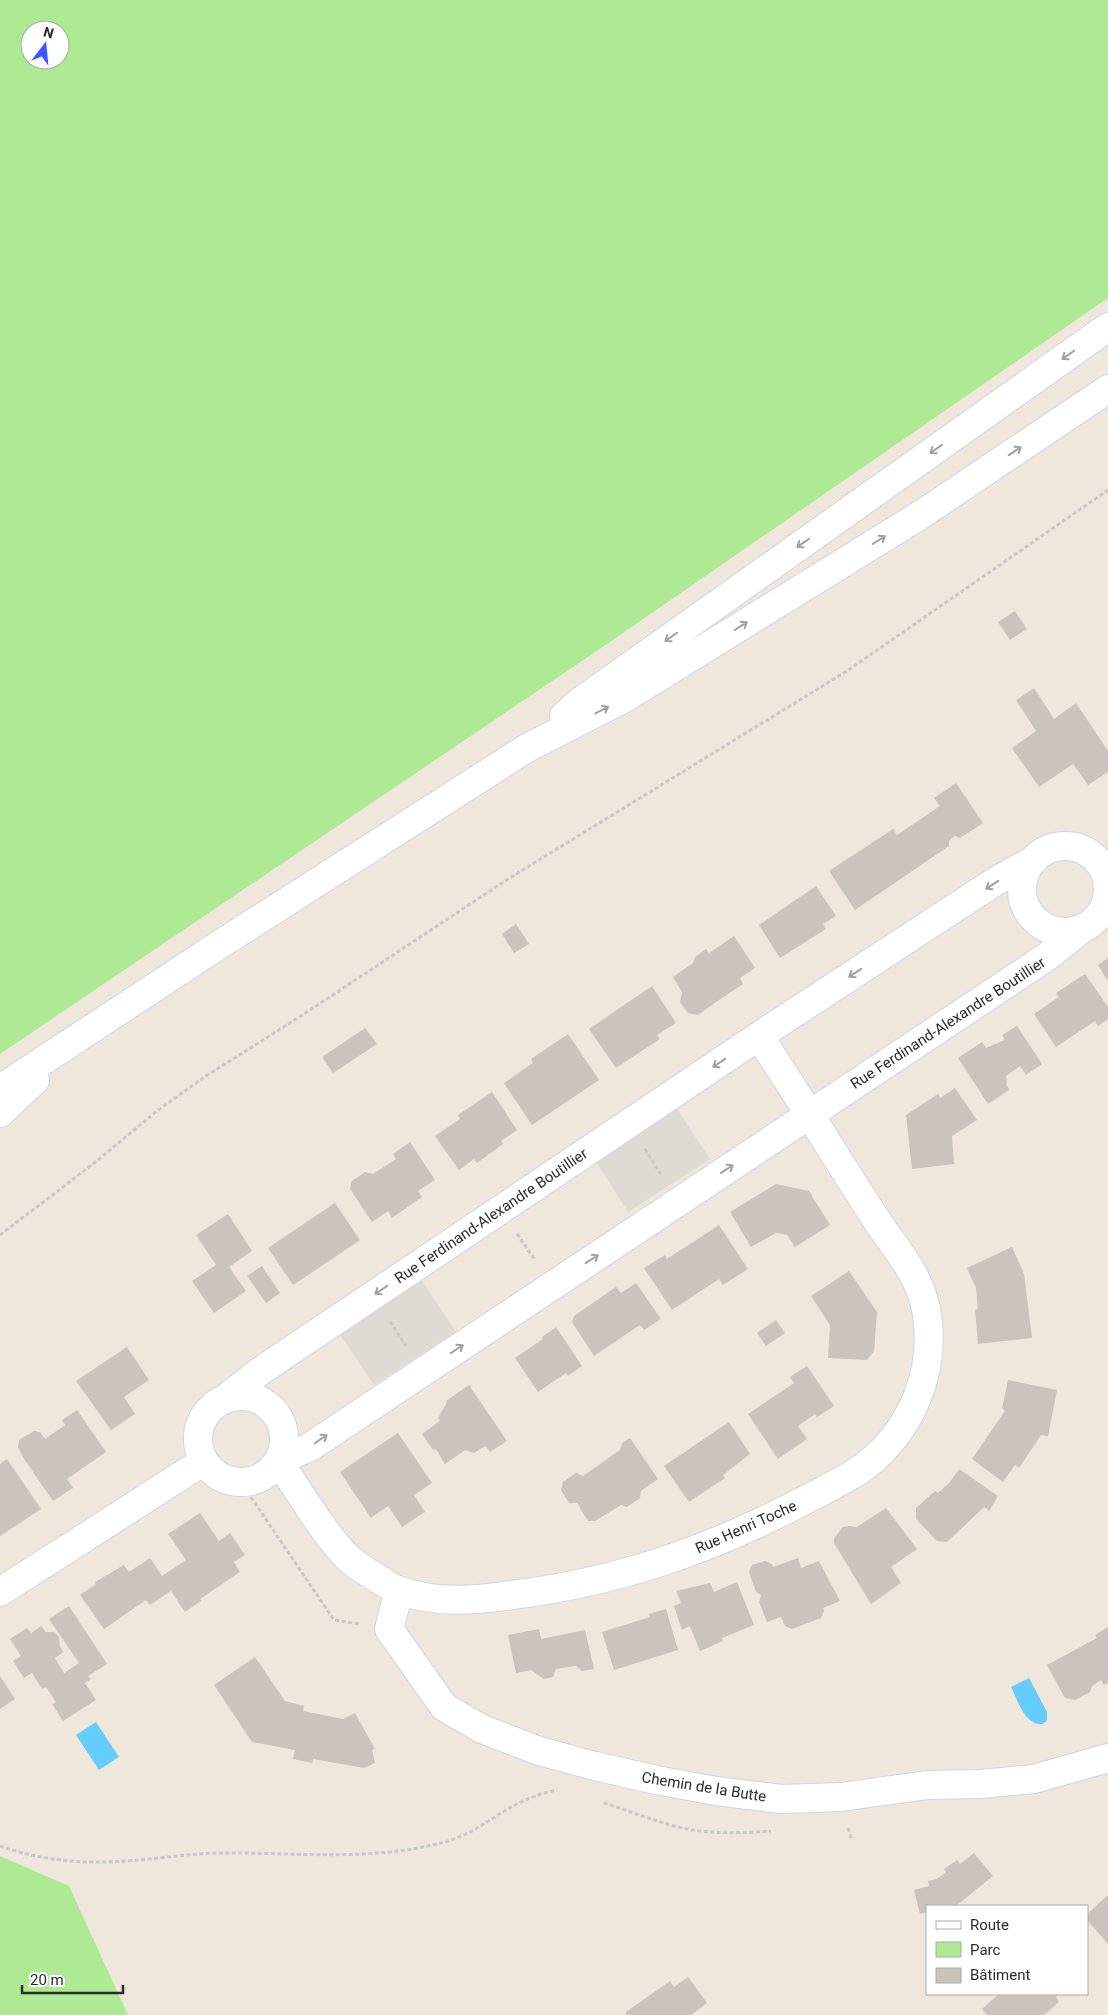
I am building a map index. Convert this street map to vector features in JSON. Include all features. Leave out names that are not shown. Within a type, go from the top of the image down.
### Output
[{"type":"street","points":[[528,748],[581,701],[1108,327]]},
{"type":"street","points":[[0,1088],[528,748],[623,699],[906,524],[1108,388]]},
{"type":"street","points":[[1066,846],[1084,850],[1103,860],[1107,881],[1107,899],[1101,913],[1084,928],[1070,932],[1055,930],[1041,925],[1031,915],[1024,902],[1022,886],[1026,873],[1034,860],[1048,850],[1066,846]]},
{"type":"street","name":"Rue Ferdinand-Alexandre Boutillier","points":[[224,1400],[259,1372],[759,1036],[996,881],[1034,860]]},
{"type":"street","name":"Rue Ferdinand-Alexandre Boutillier","points":[[278,1461],[310,1447],[1048,956],[1084,928]]},
{"type":"street","points":[[0,1113],[89,1030]]},
{"type":"street","points":[[759,1036],[810,1114]]},
{"type":"street","name":"Rue Henri Toche","points":[[278,1461],[348,1558],[364,1571],[399,1591],[426,1598],[454,1600],[536,1592],[606,1578],[671,1560],[732,1536],[834,1485],[876,1458],[904,1425],[922,1385],[928,1363],[929,1340],[926,1304],[919,1283],[875,1219],[810,1114]]},
{"type":"street","points":[[237,1396],[251,1397],[262,1402],[274,1412],[281,1423],[284,1437],[278,1461],[262,1476],[251,1480],[230,1480],[220,1476],[204,1461],[198,1442],[201,1424],[210,1410],[224,1400],[237,1396]]},
{"type":"street","points":[[0,1592],[204,1461]]},
{"type":"street","points":[[389,1628],[399,1591]]},
{"type":"street","name":"Chemin de la Butte","points":[[389,1628],[444,1707],[482,1729],[539,1751],[595,1766],[716,1791],[782,1798],[841,1796],[928,1785],[980,1784],[1034,1779],[1108,1758]]},
{"type":"path","points":[[0,1235],[93,1164],[157,1111],[203,1078],[508,879],[847,671],[1108,490]]},
{"type":"path","points":[[628,1124],[679,1201]]},
{"type":"path","points":[[500,1210],[553,1285]]},
{"type":"path","points":[[373,1296],[423,1372]]},
{"type":"path","points":[[240,1481],[334,1620],[389,1628]]},
{"type":"path","points":[[0,1846],[36,1856],[99,1862],[189,1854],[271,1853],[335,1856],[366,1854],[452,1839],[531,1797],[557,1790],[563,1791]]},
{"type":"path","points":[[602,1802],[668,1824],[695,1830],[756,1832],[779,1830]]},
{"type":"path","points":[[847,1825],[852,1840]]},
{"type":"green space","points":[[0,0],[1108,0],[1108,298],[607,644],[0,1054]]},
{"type":"green space","points":[[0,1856],[69,1886],[128,2015],[0,2015]]},
{"type":"shaded area","points":[[675,1106],[710,1159],[628,1212],[594,1159]]},
{"type":"shaded area","points":[[421,1279],[456,1332],[374,1385],[339,1333]]},
{"type":"water","points":[[1029,1678],[1047,1712],[1047,1720],[1043,1724],[1037,1724],[1027,1717],[1011,1687]]},
{"type":"water","points":[[96,1722],[119,1757],[99,1770],[76,1735]]},
{"type":"building","points":[[1015,611],[1027,629],[1010,640],[998,622]]},
{"type":"building","points":[[1034,688],[1054,719],[1076,703],[1108,751],[1108,772],[1088,785],[1073,764],[1039,787],[1012,748],[1036,731],[1016,700]]},
{"type":"building","points":[[956,783],[983,823],[960,838],[955,836],[949,841],[949,846],[855,910],[829,871],[893,829],[897,835],[940,806],[934,798]]},
{"type":"building","points":[[816,886],[836,916],[823,924],[826,929],[780,958],[759,925]]},
{"type":"building","points":[[516,924],[529,944],[514,953],[502,934]]},
{"type":"building","points":[[734,936],[755,968],[740,978],[743,984],[698,1015],[688,1013],[680,1002],[682,992],[673,977],[693,963],[695,957],[706,949],[709,953]]},
{"type":"building","points":[[1108,958],[1108,981],[1098,965]]},
{"type":"building","points":[[1085,974],[1108,1007],[1108,1019],[1098,1026],[1095,1021],[1056,1047],[1034,1014],[1059,997],[1056,993]]},
{"type":"building","points":[[652,986],[676,1023],[657,1035],[660,1039],[616,1068],[589,1029]]},
{"type":"building","points":[[1017,1026],[1042,1064],[1026,1075],[1020,1066],[1006,1076],[1009,1090],[988,1104],[958,1058],[982,1042],[986,1048],[1005,1040],[1002,1035]]},
{"type":"building","points":[[365,1028],[377,1044],[333,1073],[322,1057]]},
{"type":"building","points":[[568,1034],[599,1080],[532,1125],[504,1083],[533,1063],[531,1059]]},
{"type":"building","points":[[955,1088],[977,1120],[952,1136],[954,1164],[912,1169],[906,1115],[938,1094],[940,1098]]},
{"type":"building","points":[[492,1092],[517,1130],[501,1141],[503,1144],[477,1163],[474,1159],[459,1170],[435,1136],[460,1119],[458,1115]]},
{"type":"building","points":[[410,1142],[435,1180],[418,1191],[422,1197],[392,1218],[388,1211],[372,1222],[350,1189],[352,1181],[365,1172],[373,1174],[396,1159],[393,1154]]},
{"type":"building","points":[[776,1184],[809,1191],[830,1225],[795,1247],[787,1235],[776,1233],[751,1247],[730,1212]]},
{"type":"building","points":[[335,1203],[360,1240],[293,1285],[268,1248]]},
{"type":"building","points":[[228,1214],[252,1251],[229,1267],[246,1291],[214,1313],[192,1281],[216,1265],[196,1235]]},
{"type":"building","points":[[719,1225],[748,1269],[723,1285],[719,1279],[672,1310],[644,1268],[665,1255],[667,1259]]},
{"type":"building","points":[[1012,1247],[1024,1274],[1032,1338],[978,1344],[975,1310],[978,1309],[976,1288],[967,1268]]},
{"type":"building","points":[[262,1266],[280,1293],[266,1303],[247,1276]]},
{"type":"building","points":[[849,1271],[877,1312],[874,1351],[867,1360],[828,1358],[830,1325],[811,1296]]},
{"type":"building","points":[[636,1283],[661,1319],[644,1330],[640,1325],[594,1356],[572,1322],[574,1316],[616,1287],[621,1293]]},
{"type":"building","points":[[776,1320],[785,1333],[766,1346],[757,1333]]},
{"type":"building","points":[[556,1327],[582,1366],[568,1376],[566,1373],[538,1392],[515,1358],[543,1339],[542,1337]]},
{"type":"building","points":[[127,1347],[149,1380],[124,1397],[135,1414],[111,1430],[76,1381]]},
{"type":"building","points":[[807,1366],[834,1406],[817,1417],[815,1414],[798,1426],[807,1439],[778,1459],[748,1414],[794,1383],[790,1377]]},
{"type":"building","points":[[1008,1380],[1057,1390],[1048,1436],[1041,1435],[1019,1468],[1015,1465],[1003,1482],[972,1459],[1005,1411],[1002,1408]]},
{"type":"building","points":[[469,1385],[507,1441],[490,1452],[485,1446],[474,1453],[465,1450],[445,1464],[436,1449],[433,1450],[422,1434],[440,1421],[438,1418],[446,1401]]},
{"type":"building","points":[[77,1410],[106,1452],[67,1479],[73,1488],[53,1501],[24,1459],[18,1447],[19,1440],[34,1431],[40,1432],[45,1439],[65,1425],[62,1420]]},
{"type":"building","points":[[729,1422],[750,1454],[723,1475],[725,1478],[689,1502],[664,1466]]},
{"type":"building","points":[[398,1433],[432,1483],[414,1495],[425,1512],[402,1527],[388,1506],[371,1518],[340,1472]]},
{"type":"building","points":[[630,1438],[658,1479],[641,1491],[640,1498],[627,1507],[621,1505],[595,1521],[588,1521],[577,1503],[569,1503],[561,1490],[563,1482],[576,1473],[583,1476],[620,1450],[622,1443]]},
{"type":"building","points":[[7,1459],[41,1509],[0,1536],[0,1464]]},
{"type":"building","points":[[959,1469],[998,1496],[989,1511],[984,1507],[947,1542],[937,1541],[916,1519],[916,1508],[935,1491],[938,1493],[950,1482]]},
{"type":"building","points":[[886,1508],[917,1549],[891,1567],[901,1583],[871,1604],[834,1543],[834,1538],[843,1527],[857,1527]]},
{"type":"building","points":[[200,1513],[219,1541],[230,1533],[245,1555],[234,1562],[240,1572],[200,1599],[201,1601],[185,1612],[171,1591],[150,1605],[146,1600],[104,1629],[80,1595],[96,1584],[95,1582],[124,1565],[129,1572],[150,1558],[162,1576],[186,1560],[168,1534]]},
{"type":"building","points":[[798,1558],[801,1568],[819,1561],[840,1601],[823,1608],[824,1611],[821,1618],[792,1629],[785,1626],[781,1617],[767,1622],[759,1602],[761,1595],[756,1592],[749,1572],[752,1565],[765,1561],[772,1564],[773,1567]]},
{"type":"building","points":[[737,1582],[754,1625],[722,1638],[723,1641],[700,1651],[690,1626],[682,1630],[674,1606],[681,1603],[676,1591],[710,1583],[714,1592]]},
{"type":"building","points":[[69,1606],[107,1664],[88,1676],[91,1679],[85,1683],[96,1700],[63,1721],[52,1704],[56,1702],[46,1687],[42,1689],[32,1673],[24,1678],[13,1661],[21,1656],[10,1639],[27,1628],[31,1633],[41,1626],[46,1632],[55,1632],[59,1637],[60,1647],[63,1652],[55,1658],[64,1673],[79,1663],[49,1619]]},
{"type":"building","points":[[666,1609],[678,1650],[614,1670],[602,1632],[650,1617],[649,1614]]},
{"type":"building","points":[[1108,1627],[1108,1683],[1104,1685],[1101,1680],[1092,1686],[1090,1692],[1075,1700],[1065,1698],[1047,1665],[1097,1638],[1095,1635]]},
{"type":"building","points":[[539,1629],[541,1639],[585,1630],[594,1669],[582,1671],[576,1666],[556,1669],[553,1677],[544,1679],[531,1670],[516,1673],[508,1635]]},
{"type":"building","points":[[255,1657],[285,1701],[304,1706],[303,1711],[343,1719],[355,1713],[375,1749],[372,1750],[375,1763],[364,1768],[313,1759],[312,1763],[293,1759],[295,1750],[252,1742],[214,1685]]},
{"type":"building","points":[[0,1676],[15,1699],[0,1709]]},
{"type":"building","points":[[974,1853],[993,1876],[957,1905],[926,1905],[926,1912],[920,1914],[914,1890],[929,1886],[928,1881],[937,1879],[946,1872],[944,1869],[957,1860],[960,1864]]},
{"type":"building","points":[[1108,1895],[1108,1944],[1088,1921],[1088,1913]]},
{"type":"building","points":[[688,1977],[707,2003],[691,2015],[626,2015],[626,2012],[670,1981],[674,1987]]},
{"type":"building","points":[[998,1995],[1058,1995],[1056,1997],[1059,2002],[1044,2015],[987,2015],[982,2009]]}]
